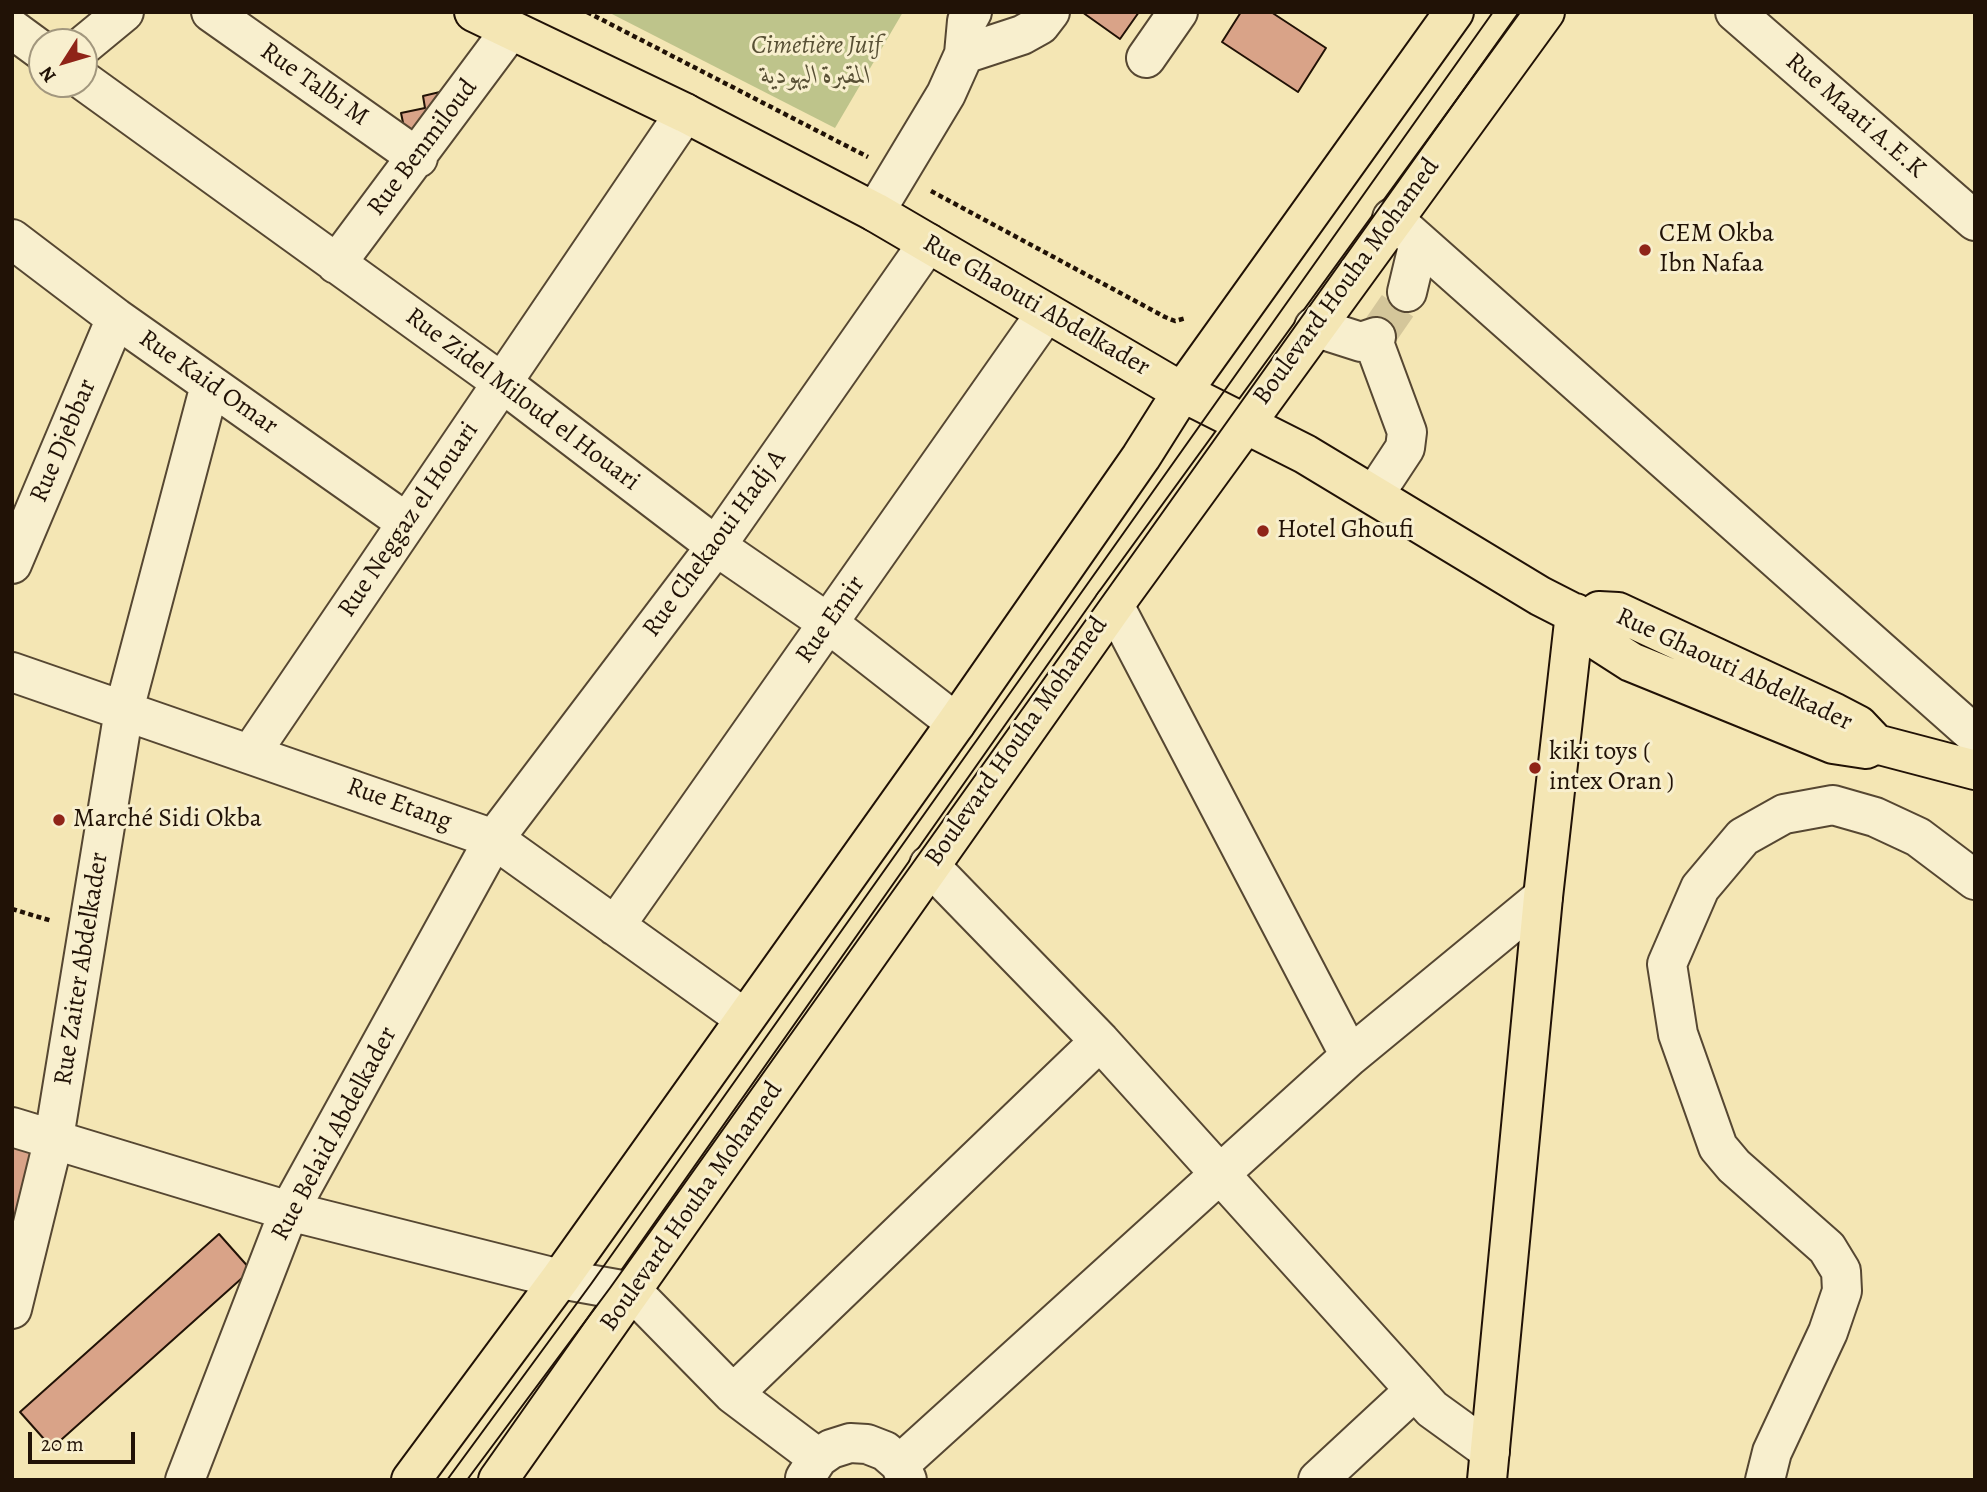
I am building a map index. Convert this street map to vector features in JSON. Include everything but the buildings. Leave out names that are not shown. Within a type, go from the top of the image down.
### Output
[{"type":"main road","name":"Rue Ghaouti Abdelkader","points":[[474,12],[509,32],[685,113],[875,212],[1182,392],[1295,448],[1541,596],[1581,616],[1589,635],[1631,662],[1833,744],[1866,748],[1876,744],[1975,771]]},
{"type":"main road","points":[[411,1480],[560,1279],[956,723],[1141,457],[1182,392],[1454,12]]},
{"type":"main road","name":"Boulevard Houha Mohamed","points":[[498,1480],[633,1292],[929,864],[1244,423],[1314,327],[1406,230],[1545,12]]},
{"type":"main road","points":[[1488,1466],[1543,897],[1581,616]]},
{"type":"street","points":[[98,33],[124,12]]},
{"type":"street","name":"Rue Talbi M","points":[[211,12],[418,158]]},
{"type":"street","points":[[875,212],[946,94],[964,54],[967,21],[972,12]]},
{"type":"street","points":[[964,54],[1022,35],[1040,25],[1050,12]]},
{"type":"street","points":[[1146,58],[1178,12]]},
{"type":"street","name":"Rue Maati A.E.K","points":[[1735,12],[1975,221]]},
{"type":"street","points":[[12,29],[28,41]]},
{"type":"street","name":"Rue Benmiloud","points":[[337,264],[509,32]]},
{"type":"street","name":"Rue Zidel Miloud el Houari","points":[[98,91],[501,382],[716,546],[828,623],[956,723]]},
{"type":"street","name":"Rue Neggaz el Houari","points":[[251,753],[685,113]]},
{"type":"street","points":[[1406,230],[1407,292]]},
{"type":"street","points":[[1406,230],[1975,735]]},
{"type":"street","name":"Rue Kaid Omar","points":[[12,239],[116,318],[407,523]]},
{"type":"street","name":"Rue Chekaoui Hadj A","points":[[494,839],[716,546],[928,243]]},
{"type":"street","name":"Rue Emir","points":[[615,926],[1046,313]]},
{"type":"street","name":"Rue Djebbar","points":[[12,564],[116,318]]},
{"type":"street","points":[[1314,327],[1361,342],[1375,339],[1407,432],[1405,448],[1374,495]]},
{"type":"street","name":"Rue Zaiter Abdelkader","points":[[12,1309],[54,1138],[124,710],[210,385]]},
{"type":"street","points":[[1114,606],[1350,1056]]},
{"type":"street","name":"Rue Etang","points":[[12,673],[251,753],[494,839],[744,1018]]},
{"type":"street","points":[[1765,1480],[1772,1452],[1828,1332],[1842,1291],[1841,1271],[1827,1248],[1734,1166],[1718,1147],[1678,1034],[1667,964],[1700,888],[1743,837],[1784,814],[1833,806],[1875,817],[1918,837],[1975,880]]},
{"type":"street","name":"Rue Belaid Abdelkader","points":[[184,1480],[289,1211],[494,839]]},
{"type":"street","points":[[929,864],[1100,1041],[1222,1173],[1432,1409],[1488,1466]]},
{"type":"street","points":[[12,1127],[289,1211],[560,1279],[633,1292],[811,1469],[831,1449],[850,1443],[867,1444],[886,1451],[904,1472],[1350,1056],[1543,897]]},
{"type":"street","points":[[733,1394],[1100,1041]]},
{"type":"street","points":[[1318,1480],[1415,1390]]},
{"type":"path","points":[[587,12],[880,163]]},
{"type":"path","points":[[932,191],[1165,317],[1182,321],[1190,317]]},
{"type":"green space","name":"Cimetière Juif المقبرة اليهودية","points":[[608,12],[903,12],[835,128]]},
{"type":"tunnel","points":[[1376,337],[1407,292]]},
{"type":"tram line","points":[[447,1480],[591,1284],[1493,12]]},
{"type":"tram line","points":[[467,1480],[610,1288],[1519,12]]},
{"type":"place","name":"CEM Okba Ibn Nafaa","points":[[1645,250]]},
{"type":"place","name":"Hotel Ghoufi","points":[[1263,531]]},
{"type":"place","name":"kiki toys ( intex Oran )","points":[[1535,768]]},
{"type":"place","name":"Marché Sidi Okba","points":[[59,820]]}]
